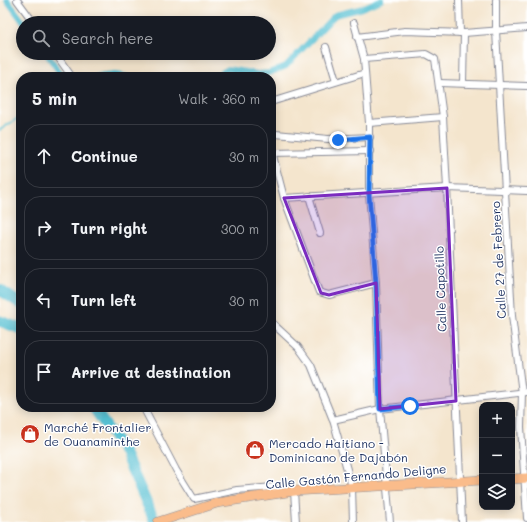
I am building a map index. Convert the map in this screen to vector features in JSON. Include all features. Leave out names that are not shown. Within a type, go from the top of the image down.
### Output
[{"type":"main road","points":[[515,479],[525,478]]},
{"type":"main road","name":"Calle Gastón Fernando Deligne","points":[[158,522],[208,505],[294,491],[479,480]]},
{"type":"street","points":[[17,0],[29,16]]},
{"type":"street","points":[[459,0],[462,33],[463,83]]},
{"type":"street","name":"Calle 27 de Febrero","points":[[496,0],[496,31],[512,316],[524,392],[527,518]]},
{"type":"street","points":[[354,23],[364,59],[369,123],[369,194],[376,283],[380,409],[388,485],[390,522]]},
{"type":"street","points":[[357,37],[405,32],[462,33],[527,28]]},
{"type":"street","points":[[326,47],[336,81]]},
{"type":"street","name":"Calle Capotillo","points":[[364,59],[426,54],[432,56],[435,60],[439,83],[447,188],[462,522]]},
{"type":"street","points":[[60,60],[68,72]]},
{"type":"street","points":[[276,100],[365,73]]},
{"type":"street","points":[[439,83],[527,86]]},
{"type":"street","points":[[369,123],[442,117]]},
{"type":"street","points":[[276,134],[328,139],[370,137]]},
{"type":"street","points":[[276,150],[370,151]]},
{"type":"street","points":[[276,166],[284,198],[319,292],[329,294],[376,283]]},
{"type":"street","points":[[284,198],[369,194],[447,188],[527,191]]},
{"type":"street","points":[[309,196],[320,233]]},
{"type":"street","points":[[276,327],[298,347],[311,365],[333,420],[352,487],[353,522]]},
{"type":"street","points":[[333,420],[380,409],[524,392]]},
{"type":"street","points":[[146,412],[176,470],[194,499],[244,489],[274,487],[280,493]]},
{"type":"street","points":[[294,491],[296,522]]},
{"type":"highlighted area","points":[[447,188],[456,401],[380,409],[376,283],[329,295],[321,293],[284,198]]},
{"type":"waterway","points":[[7,0],[19,16]]},
{"type":"waterway","points":[[271,72],[286,66],[335,15],[359,9],[381,0]]},
{"type":"waterway","points":[[51,60],[59,72]]},
{"type":"waterway","points":[[223,72],[228,69],[246,72]]},
{"type":"waterway","points":[[0,130],[16,119]]},
{"type":"waterway","points":[[0,290],[16,301]]},
{"type":"waterway","points":[[0,321],[16,327]]},
{"type":"waterway","points":[[96,412],[124,452],[155,522]]},
{"type":"place","name":"Marché Frontalier de Ouanaminthe","points":[[30,434]]},
{"type":"place","name":"Mercado Haitiano - Dominicano de Dajabón","points":[[255,450]]},
{"type":"route","points":[[338,140],[370,137],[369,194],[376,283],[380,409],[410,406]]}]
